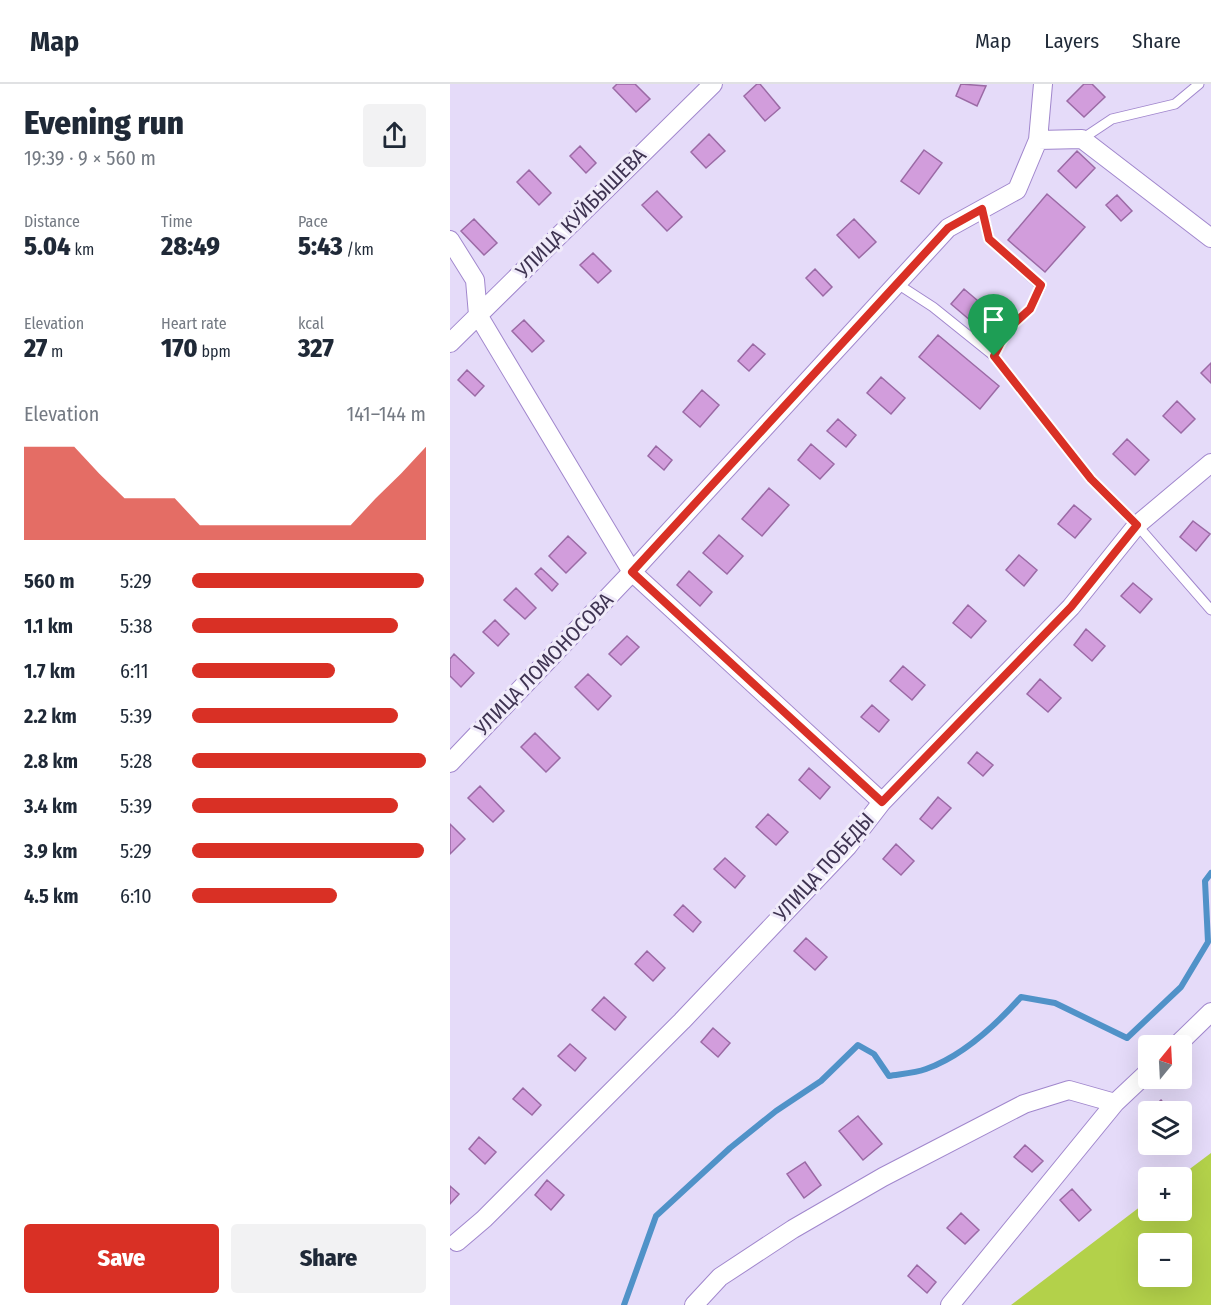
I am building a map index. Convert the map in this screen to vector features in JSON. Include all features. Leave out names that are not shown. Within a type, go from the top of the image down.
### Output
[{"type":"street","name":"УЛИЦА КУЙБЫШЕВА","points":[[450,343],[713,84]]},
{"type":"street","name":"УЛИЦА ЛОМОНОСОВА","points":[[450,763],[632,572],[948,228],[1017,190],[1038,140],[1043,84]]},
{"type":"street","points":[[1038,140],[1082,139],[1211,238]]},
{"type":"street","points":[[450,240],[475,280],[478,315],[632,572],[882,802]]},
{"type":"street","name":"УЛИЦА ПОБЕДЫ","points":[[457,1242],[484,1219],[682,1021],[848,846],[882,802],[1071,607],[1137,525],[1211,463]]},
{"type":"street","points":[[1187,1035],[1211,1012]]},
{"type":"street","points":[[950,1305],[1115,1103],[1138,1081]]},
{"type":"street","points":[[694,1305],[720,1277],[793,1229],[883,1177],[1024,1104],[1070,1090],[1115,1103]]},
{"type":"lane","points":[[1082,139],[1112,119],[1175,104],[1199,84]]},
{"type":"lane","points":[[982,209],[989,239],[1041,285],[1030,309],[1008,329],[994,356]]},
{"type":"lane","points":[[896,283],[933,307],[994,356],[1091,479],[1137,525],[1211,610]]},
{"type":"green space","points":[[1211,1153],[1211,1305],[1011,1305],[1138,1208],[1138,1221],[1192,1221],[1192,1167]]},
{"type":"building","points":[[617,84],[635,84],[650,99],[636,112],[613,88]]},
{"type":"building","points":[[760,84],[780,108],[765,121],[744,96]]},
{"type":"building","points":[[961,84],[986,86],[977,106],[956,96]]},
{"type":"building","points":[[1084,84],[1092,84],[1105,97],[1084,117],[1067,101]]},
{"type":"building","points":[[709,134],[725,151],[706,168],[691,152]]},
{"type":"building","points":[[580,146],[596,163],[586,173],[570,156]]},
{"type":"building","points":[[924,150],[942,163],[919,194],[901,181]]},
{"type":"building","points":[[1077,151],[1095,168],[1076,188],[1058,171]]},
{"type":"building","points":[[529,170],[551,193],[539,205],[517,182]]},
{"type":"building","points":[[657,191],[682,217],[667,231],[642,205]]},
{"type":"building","points":[[1047,194],[1085,227],[1045,272],[1008,240]]},
{"type":"building","points":[[1117,195],[1132,211],[1121,221],[1106,205]]},
{"type":"building","points":[[474,219],[497,243],[484,255],[461,231]]},
{"type":"building","points":[[854,219],[876,242],[859,258],[837,235]]},
{"type":"building","points":[[593,253],[611,271],[598,283],[580,265]]},
{"type":"building","points":[[815,269],[832,287],[823,296],[806,278]]},
{"type":"building","points":[[964,289],[984,306],[971,321],[951,304]]},
{"type":"building","points":[[524,320],[544,341],[532,352],[512,331]]},
{"type":"building","points":[[938,335],[999,386],[980,409],[919,357]]},
{"type":"building","points":[[753,344],[765,354],[749,371],[738,361]]},
{"type":"building","points":[[1211,363],[1211,383],[1201,373]]},
{"type":"building","points":[[467,370],[484,386],[475,396],[458,380]]},
{"type":"building","points":[[881,377],[905,398],[891,414],[867,393]]},
{"type":"building","points":[[702,390],[719,405],[700,427],[683,412]]},
{"type":"building","points":[[1177,401],[1195,419],[1181,433],[1163,416]]},
{"type":"building","points":[[838,419],[856,435],[846,447],[827,431]]},
{"type":"building","points":[[1127,439],[1149,460],[1135,475],[1113,454]]},
{"type":"building","points":[[811,444],[834,464],[820,479],[798,460]]},
{"type":"building","points":[[656,446],[672,460],[664,470],[648,456]]},
{"type":"building","points":[[769,488],[789,505],[762,536],[742,519]]},
{"type":"building","points":[[1074,505],[1091,519],[1075,538],[1058,524]]},
{"type":"building","points":[[1193,521],[1210,534],[1196,551],[1180,537]]},
{"type":"building","points":[[719,535],[743,556],[727,574],[703,553]]},
{"type":"building","points":[[568,536],[586,553],[566,573],[549,556]]},
{"type":"building","points":[[1019,555],[1037,570],[1024,586],[1006,570]]},
{"type":"building","points":[[541,568],[558,584],[552,591],[535,574]]},
{"type":"building","points":[[689,571],[712,592],[700,606],[677,585]]},
{"type":"building","points":[[1133,583],[1152,599],[1140,613],[1121,596]]},
{"type":"building","points":[[516,588],[536,608],[525,619],[504,600]]},
{"type":"building","points":[[968,605],[986,621],[971,638],[953,623]]},
{"type":"building","points":[[495,620],[509,634],[498,646],[483,632]]},
{"type":"building","points":[[1086,629],[1105,646],[1092,661],[1074,645]]},
{"type":"building","points":[[627,636],[639,647],[621,665],[609,654]]},
{"type":"building","points":[[454,654],[474,673],[461,687],[450,676],[450,659]]},
{"type":"building","points":[[903,666],[925,685],[912,700],[890,681]]},
{"type":"building","points":[[588,674],[611,696],[598,710],[575,687]]},
{"type":"building","points":[[1040,679],[1061,698],[1048,712],[1027,694]]},
{"type":"building","points":[[872,705],[889,720],[879,732],[861,717]]},
{"type":"building","points":[[535,733],[560,758],[546,772],[521,747]]},
{"type":"building","points":[[977,752],[993,765],[983,776],[968,763]]},
{"type":"building","points":[[809,768],[830,787],[820,799],[799,780]]},
{"type":"building","points":[[480,786],[504,811],[493,822],[468,798]]},
{"type":"building","points":[[938,797],[951,808],[932,829],[920,819]]},
{"type":"building","points":[[768,814],[788,832],[776,845],[756,827]]},
{"type":"building","points":[[450,824],[465,839],[450,854]]},
{"type":"building","points":[[896,844],[914,861],[901,875],[883,859]]},
{"type":"building","points":[[725,858],[745,876],[735,888],[714,869]]},
{"type":"building","points":[[683,905],[701,922],[693,932],[674,915]]},
{"type":"building","points":[[806,938],[827,957],[815,970],[794,951]]},
{"type":"building","points":[[647,951],[665,968],[653,981],[635,964]]},
{"type":"building","points":[[604,997],[626,1017],[615,1030],[592,1010]]},
{"type":"building","points":[[713,1028],[730,1043],[718,1057],[701,1042]]},
{"type":"building","points":[[570,1044],[586,1058],[575,1071],[558,1056]]},
{"type":"building","points":[[523,1088],[541,1105],[532,1115],[513,1099]]},
{"type":"building","points":[[858,1116],[882,1144],[863,1160],[839,1131]]},
{"type":"building","points":[[479,1137],[496,1152],[485,1164],[469,1149]]},
{"type":"building","points":[[1025,1145],[1043,1161],[1032,1172],[1014,1157]]},
{"type":"building","points":[[805,1162],[821,1185],[804,1198],[787,1174]]},
{"type":"building","points":[[547,1180],[564,1195],[551,1210],[535,1195]]},
{"type":"building","points":[[450,1186],[459,1194],[450,1204]]},
{"type":"building","points":[[1072,1189],[1091,1210],[1079,1221],[1060,1200]]},
{"type":"building","points":[[961,1213],[979,1230],[965,1244],[947,1228]]},
{"type":"building","points":[[917,1265],[936,1282],[927,1293],[908,1276]]},
{"type":"waterway","points":[[624,1305],[656,1216],[730,1148],[776,1111],[821,1081],[858,1045],[874,1054],[889,1076],[922,1070],[953,1056],[978,1039],[1021,997],[1055,1003],[1127,1038],[1181,987],[1208,942],[1205,881],[1211,873]]},
{"type":"route","points":[[982,209],[989,239],[1041,285],[1030,309],[1008,329],[994,356],[1091,479],[1137,525],[1071,607],[882,802],[632,572],[948,228],[982,209]]}]
